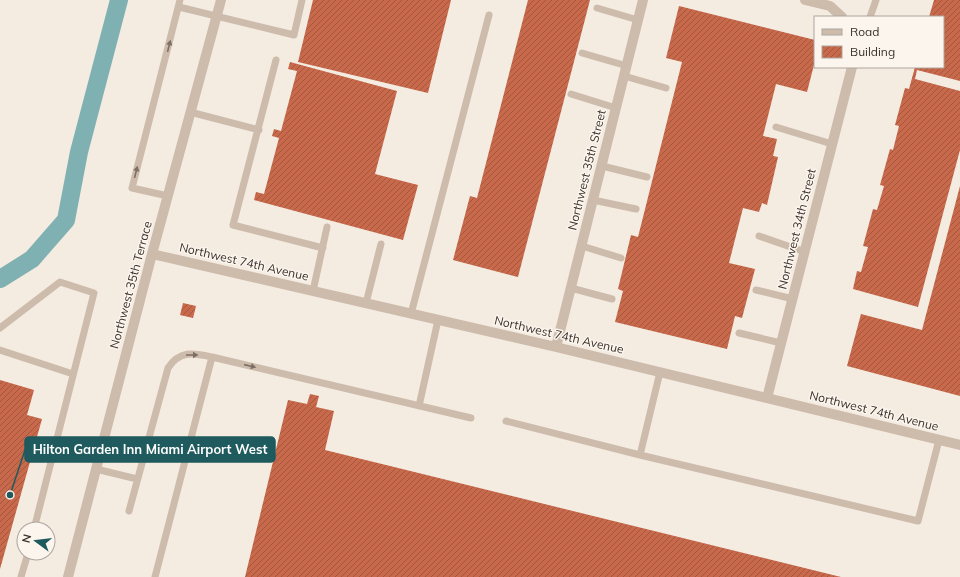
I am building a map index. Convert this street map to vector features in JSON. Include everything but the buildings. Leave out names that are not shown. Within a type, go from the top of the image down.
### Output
[{"type":"street","name":"Northwest 35th Terrace","points":[[68,577],[152,254],[221,0]]},
{"type":"street","name":"Northwest 35th Street","points":[[556,347],[643,0]]},
{"type":"street","points":[[805,0],[830,6],[841,16]]},
{"type":"street","name":"Northwest 34th Street","points":[[767,398],[852,68]]},
{"type":"street","name":"Northwest 74th Avenue","points":[[152,254],[556,347],[960,445]]},
{"type":"lane","points":[[168,196],[132,188],[179,4],[217,16],[294,35],[302,0]]},
{"type":"lane","points":[[870,16],[876,0]]},
{"type":"lane","points":[[597,8],[638,20]]},
{"type":"lane","points":[[411,314],[489,15]]},
{"type":"lane","points":[[582,53],[666,88]]},
{"type":"lane","points":[[276,60],[259,130],[233,224],[323,248]]},
{"type":"lane","points":[[571,94],[616,108]]},
{"type":"lane","points":[[190,112],[259,130]]},
{"type":"lane","points":[[776,127],[832,144]]},
{"type":"lane","points":[[602,166],[646,177]]},
{"type":"lane","points":[[593,200],[636,209]]},
{"type":"lane","points":[[313,291],[327,227]]},
{"type":"lane","points":[[759,236],[805,252]]},
{"type":"lane","points":[[366,303],[381,244]]},
{"type":"lane","points":[[582,246],[621,258]]},
{"type":"lane","points":[[0,328],[60,282],[94,293],[36,521]]},
{"type":"lane","points":[[571,288],[612,299]]},
{"type":"lane","points":[[756,290],[793,299]]},
{"type":"lane","points":[[419,406],[438,320]]},
{"type":"lane","points":[[739,333],[781,343]]},
{"type":"lane","points":[[0,350],[74,374]]},
{"type":"lane","points":[[129,511],[168,368],[173,360],[182,355],[196,354],[212,357],[471,418]]},
{"type":"lane","points":[[155,577],[212,357]]},
{"type":"lane","points":[[640,455],[660,372]]},
{"type":"lane","points":[[506,421],[640,455],[918,521],[939,440]]},
{"type":"lane","points":[[96,469],[137,480]]},
{"type":"lane","points":[[21,577],[26,561]]},
{"type":"waterway","points":[[0,279],[32,259],[66,220],[79,152],[119,0]]},
{"type":"place","name":"Hilton Garden Inn Miami Airport West","points":[[10,495]]}]
